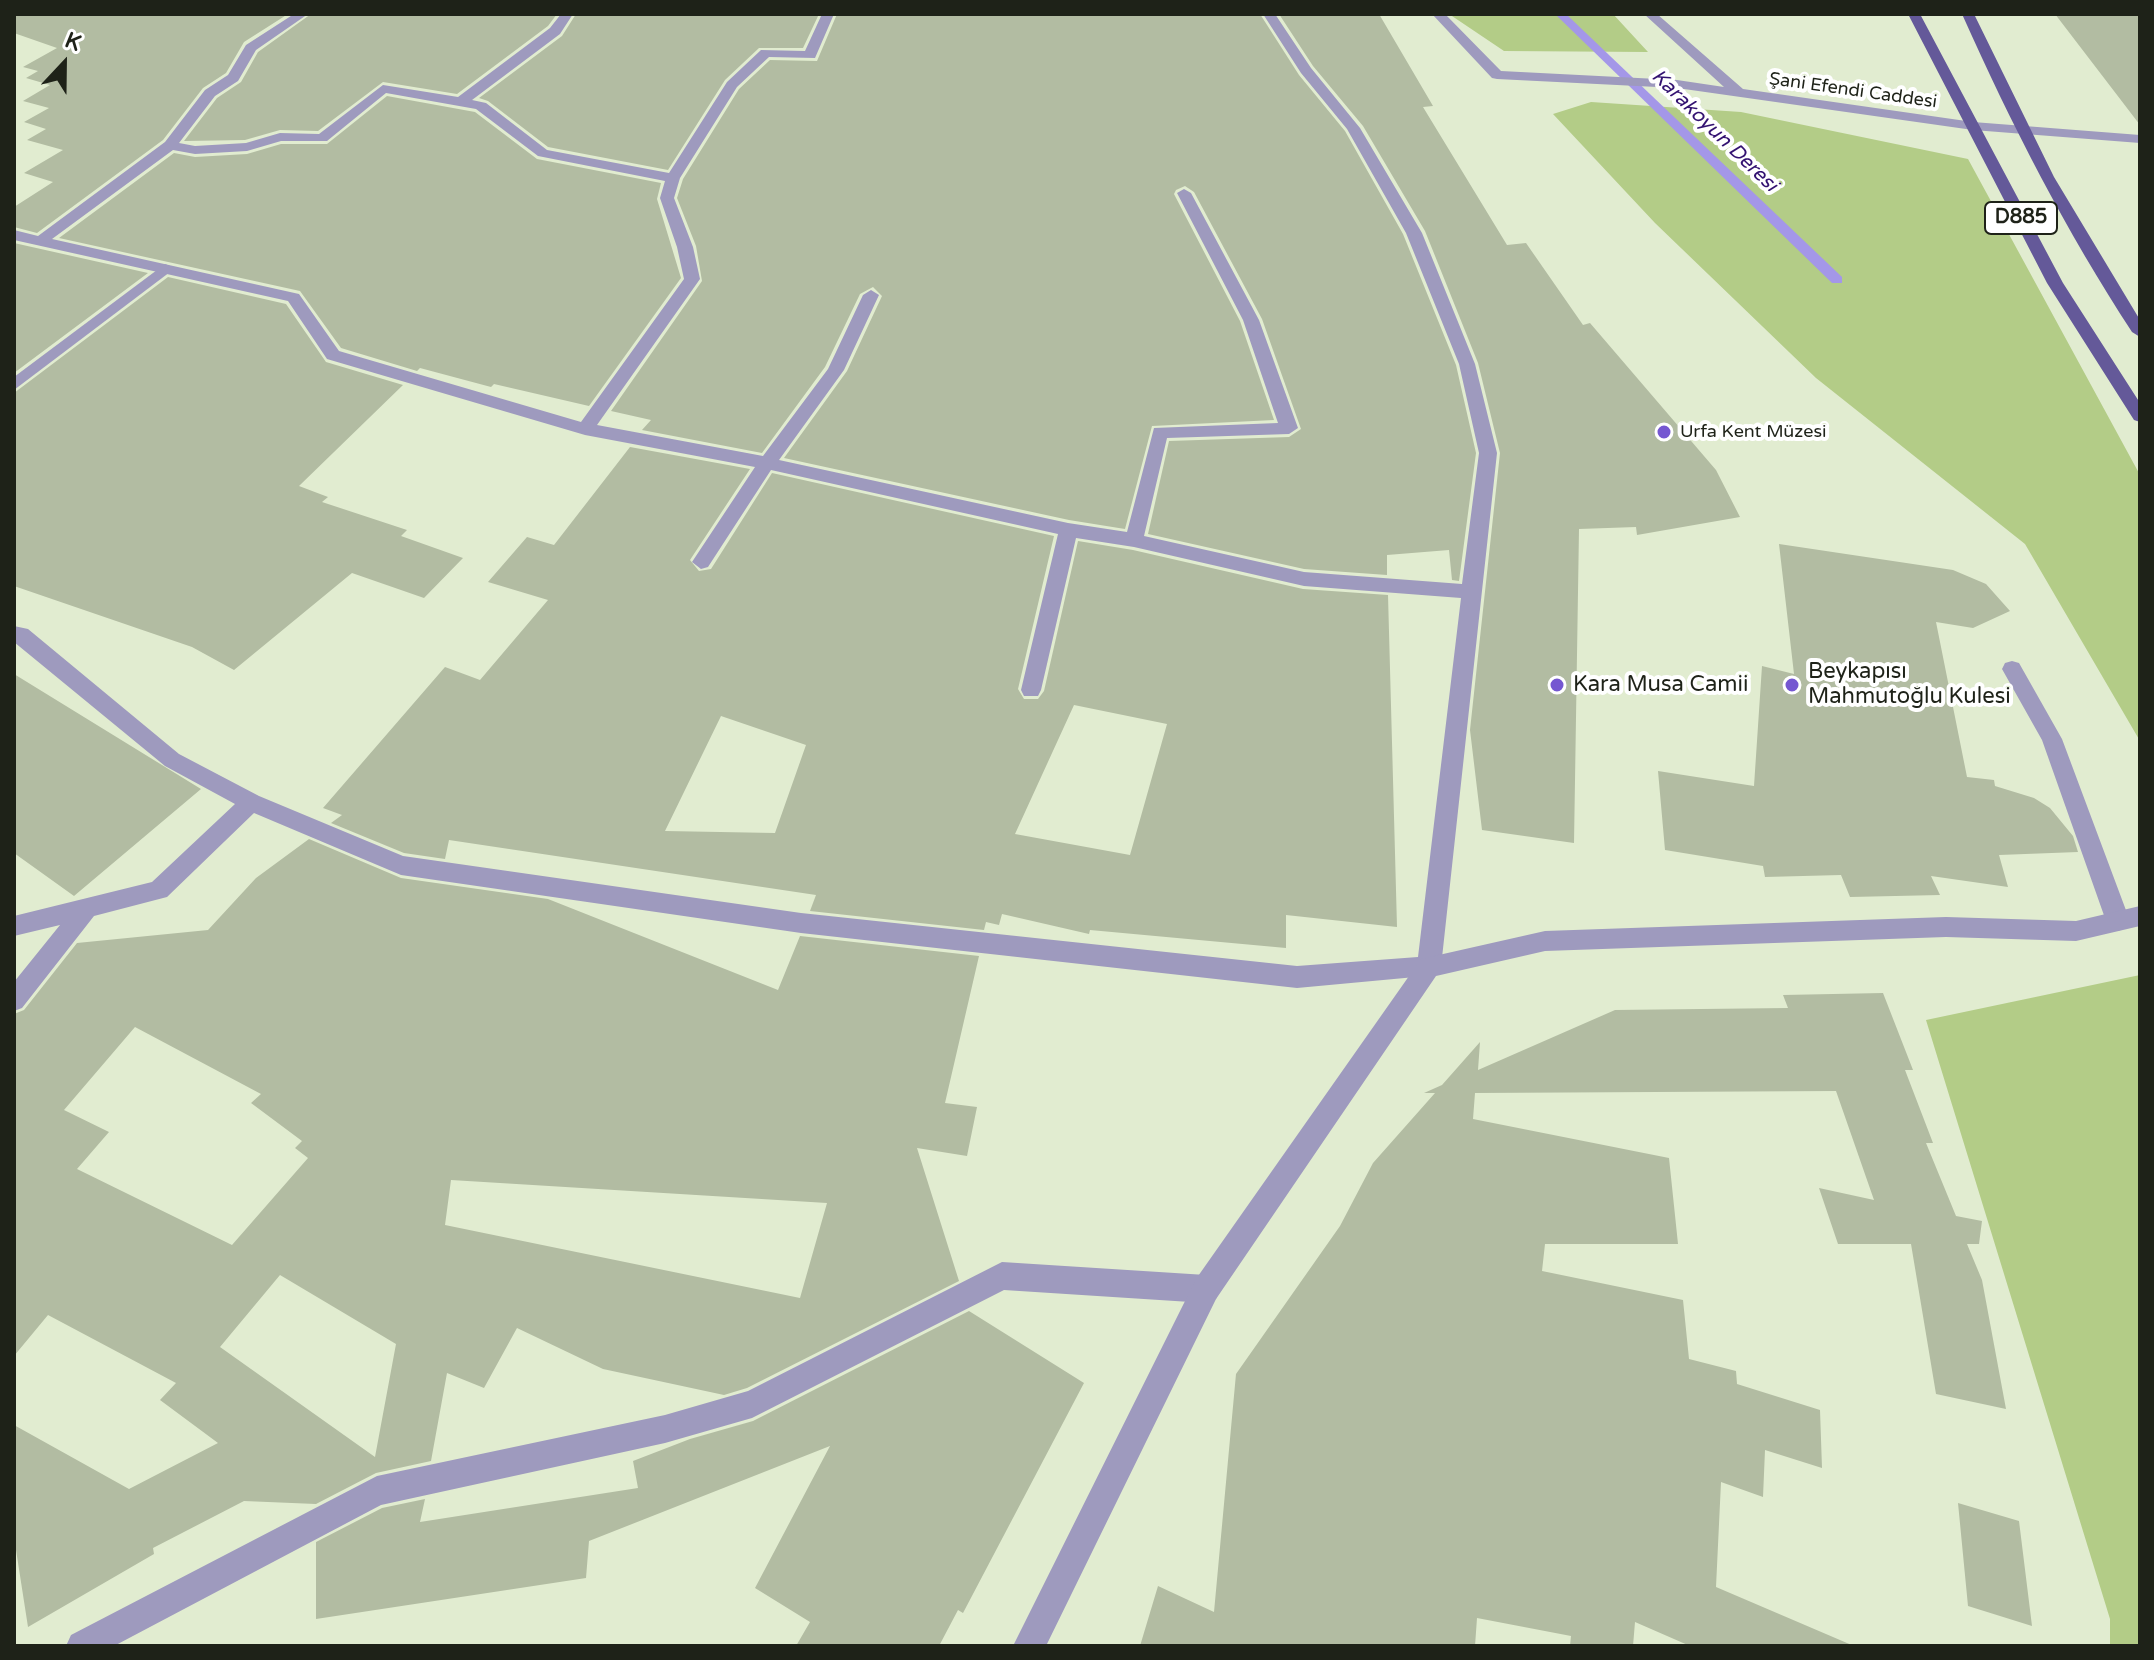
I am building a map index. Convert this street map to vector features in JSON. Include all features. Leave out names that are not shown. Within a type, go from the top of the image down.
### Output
[{"type":"main road","name":"D885","points":[[1914,14],[2055,283],[2140,416]]},
{"type":"main road","name":"D885","points":[[1968,14],[2022,132],[2109,286],[2140,332]]},
{"type":"street","points":[[40,241],[170,145],[210,93],[233,78],[251,48],[302,14]]},
{"type":"street","points":[[461,101],[555,31],[567,14]]},
{"type":"street","points":[[585,429],[692,279],[685,247],[667,198],[673,178],[732,85],[766,53],[810,55],[828,14]]},
{"type":"street","points":[[1029,1646],[1206,1289],[1429,967],[1488,453],[1467,364],[1414,233],[1353,128],[1306,70],[1269,14]]},
{"type":"street","name":"Şani Efendi Caddesi","points":[[1438,14],[1497,75],[1677,84],[2022,132],[2140,139]]},
{"type":"street","points":[[1650,14],[1740,94]]},
{"type":"street","points":[[170,145],[195,150],[247,147],[280,137],[322,138],[383,89],[481,106],[543,153],[673,178]]},
{"type":"street","points":[[1134,540],[1160,432],[1289,428],[1251,320],[1184,193]]},
{"type":"street","points":[[14,235],[293,297],[333,355],[585,429],[767,463],[1304,579],[1471,592]]},
{"type":"street","points":[[14,385],[165,269]]},
{"type":"street","points":[[701,562],[767,463],[836,370],[871,295]]},
{"type":"street","points":[[1031,690],[1068,530]]},
{"type":"street","points":[[14,634],[21,634],[172,760],[251,802],[401,865],[801,923],[1297,977],[1429,967],[1545,941],[1946,927],[2076,931],[2129,919],[2052,739],[2012,669]]},
{"type":"street","points":[[14,926],[159,890],[251,802]]},
{"type":"street","points":[[14,1000],[87,908]]},
{"type":"street","points":[[82,1646],[377,1491],[665,1429],[752,1404],[1002,1276],[1206,1289]]},
{"type":"green space","points":[[1449,14],[1613,14],[1648,52],[1504,51]]},
{"type":"green space","points":[[1591,102],[1741,112],[1968,159],[2140,475],[2140,741],[2025,544],[1816,378],[1655,223],[1553,114]]},
{"type":"green space","points":[[2140,975],[2140,1646],[2110,1646],[2110,1619],[1926,1020]]},
{"type":"building","points":[[14,14],[288,14],[244,42],[226,73],[203,88],[163,140],[37,233],[14,227],[14,207],[53,182],[24,173],[63,150],[27,140],[46,129],[24,122],[49,108],[23,101],[50,85],[26,78],[38,71],[23,67],[57,48],[14,33]]},
{"type":"building","points":[[311,14],[557,14],[548,26],[457,94],[383,82],[318,131],[280,130],[245,140],[184,141],[217,98],[241,82],[258,52]]},
{"type":"building","points":[[576,14],[819,14],[803,48],[759,48],[725,80],[668,170],[548,147],[488,101],[479,98],[562,36]]},
{"type":"building","points":[[837,14],[1260,14],[1299,75],[1345,131],[1403,234],[1456,365],[1476,453],[1459,581],[1452,580],[1449,550],[1387,555],[1387,575],[1304,569],[1148,534],[1169,441],[1289,437],[1301,429],[1262,319],[1194,192],[1185,186],[1174,194],[1240,321],[1274,420],[1152,426],[1125,529],[1069,520],[784,458],[847,371],[882,296],[873,287],[860,294],[825,367],[762,453],[642,430],[651,420],[611,411],[702,281],[696,246],[677,198],[683,179],[739,89],[770,60],[817,61]]},
{"type":"building","points":[[1279,14],[1379,14],[1433,106],[1423,107],[1507,245],[1526,243],[1583,325],[1590,323],[1716,470],[1740,517],[1637,535],[1636,527],[1579,529],[1574,843],[1482,830],[1470,730],[1500,453],[1478,363],[1425,231],[1363,126],[1313,66]]},
{"type":"building","points":[[2055,14],[2140,14],[2140,125]]},
{"type":"building","points":[[387,96],[475,112],[537,159],[661,183],[657,199],[681,278],[589,406],[494,384],[491,387],[420,368],[417,371],[341,348],[300,291],[59,238],[174,153],[195,157],[247,154],[281,144],[327,144]]},
{"type":"building","points":[[14,243],[148,273],[14,373]]},
{"type":"building","points":[[168,277],[286,304],[326,362],[403,385],[299,486],[328,497],[322,502],[407,530],[401,536],[463,558],[424,598],[352,573],[234,670],[192,647],[14,586],[14,393]]},
{"type":"building","points":[[630,447],[750,469],[690,560],[699,571],[711,569],[772,473],[1054,536],[1018,689],[1024,699],[1038,699],[1044,691],[1078,541],[1133,550],[1303,589],[1388,595],[1397,927],[1286,915],[1286,948],[1090,930],[1089,934],[1002,914],[999,925],[986,922],[984,930],[810,911],[816,895],[449,840],[445,859],[404,853],[331,823],[342,815],[323,808],[445,667],[480,680],[548,600],[488,582],[527,537],[554,545]],"holes":[[[1074,705],[1167,724],[1130,855],[1015,834]],[[721,716],[806,745],[775,833],[665,831]]]},
{"type":"building","points":[[1779,544],[1953,570],[1986,584],[2010,611],[1973,628],[1936,622],[1967,777],[1994,780],[1995,786],[2034,798],[2050,808],[2073,836],[2078,852],[1999,855],[2008,887],[1931,876],[1940,895],[1850,897],[1841,875],[1765,877],[1763,866],[1665,850],[1658,771],[1754,786],[1762,666],[1794,674]]},
{"type":"building","points":[[14,674],[201,789],[74,896],[14,853]]},
{"type":"building","points":[[309,839],[401,878],[548,899],[778,990],[800,936],[979,956],[945,1103],[977,1107],[967,1156],[917,1148],[959,1281],[747,1388],[724,1395],[603,1369],[517,1328],[484,1388],[447,1373],[431,1461],[376,1473],[316,1504],[244,1501],[153,1548],[154,1554],[28,1627],[14,1537],[14,1425],[129,1489],[218,1443],[160,1400],[176,1383],[48,1315],[14,1356],[14,1014],[24,1010],[77,943],[208,930],[256,878]],"holes":[[[135,1027],[261,1094],[251,1103],[302,1141],[295,1148],[308,1158],[232,1245],[77,1169],[109,1132],[64,1110]],[[451,1180],[827,1203],[800,1298],[445,1225]],[[280,1275],[396,1344],[375,1457],[220,1347]]]},
{"type":"building","points":[[1883,993],[1913,1070],[1905,1070],[1933,1143],[1926,1143],[1956,1216],[1982,1221],[1979,1244],[1967,1244],[1982,1280],[2006,1409],[1936,1394],[1911,1244],[1838,1244],[1819,1188],[1874,1200],[1836,1091],[1475,1093],[1473,1119],[1669,1158],[1678,1244],[1545,1244],[1542,1271],[1683,1300],[1689,1359],[1736,1371],[1737,1384],[1820,1410],[1822,1468],[1765,1450],[1763,1497],[1721,1482],[1716,1587],[1854,1646],[1690,1646],[1635,1622],[1633,1646],[1570,1646],[1571,1636],[1477,1618],[1475,1646],[1140,1646],[1158,1586],[1214,1612],[1236,1374],[1340,1226],[1373,1163],[1435,1093],[1424,1093],[1442,1085],[1480,1042],[1478,1070],[1615,1010],[1788,1008],[1783,995]]},
{"type":"building","points":[[969,1311],[1084,1383],[963,1613],[958,1610],[939,1646],[796,1646],[810,1622],[755,1588],[830,1446],[589,1541],[586,1578],[316,1619],[316,1542],[382,1508],[425,1499],[420,1522],[638,1488],[633,1461],[690,1439],[753,1421]]},
{"type":"building","points":[[1958,1503],[2019,1521],[2032,1626],[1968,1606]]},
{"type":"waterway","name":"Karakoyun Deresi","points":[[1560,14],[1837,280]]},
{"type":"place","name":"Urfa Kent Müzesi","points":[[1664,432]]},
{"type":"place","name":"Kara Musa Camii","points":[[1557,685]]},
{"type":"place","name":"Beykapısı Mahmutoğlu Kulesi","points":[[1792,685]]}]
